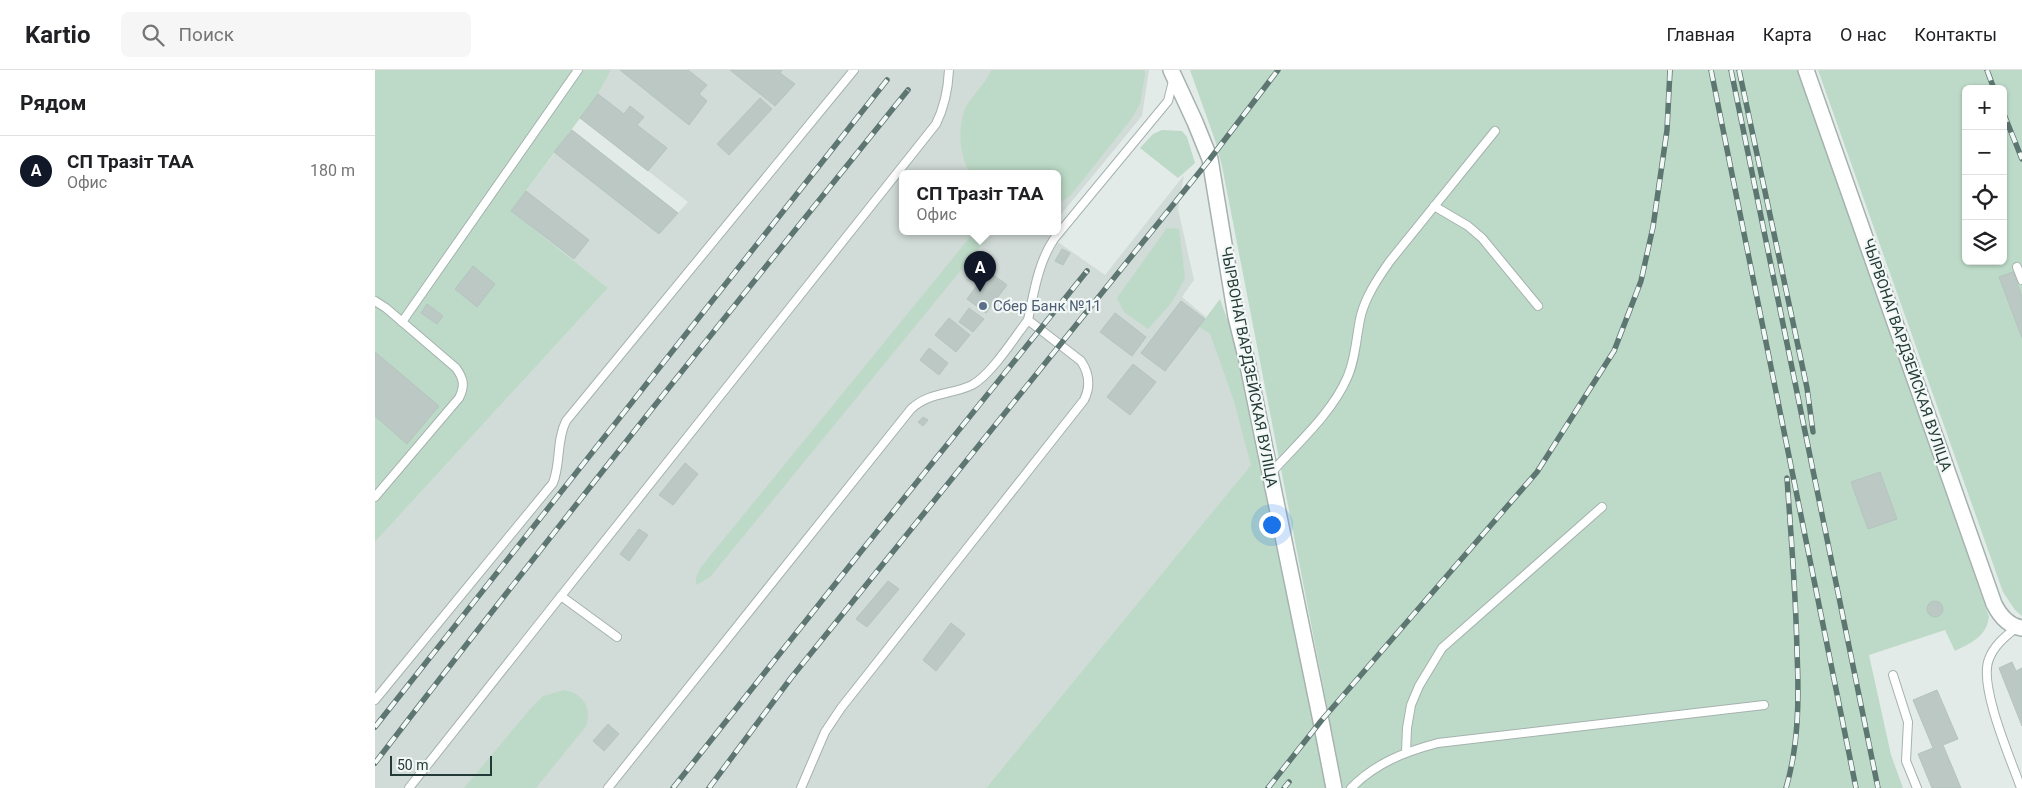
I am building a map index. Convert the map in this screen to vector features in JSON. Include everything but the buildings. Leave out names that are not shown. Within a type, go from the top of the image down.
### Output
[{"type":"street","name":"ЧЫРВОНАГВАРДЗЕЙСКАЯ ВУЛІЦА","points":[[1806,70],[1994,604],[1999,614],[2007,622],[2019,628]]},
{"type":"street","name":"ЧЫРВОНАГВАРДЗЕЙСКАЯ ВУЛІЦА","points":[[1172,73],[1210,160],[1236,316],[1323,729],[1333,788]]},
{"type":"lane","points":[[402,322],[578,70]]},
{"type":"lane","points":[[375,700],[553,483],[559,463],[559,439],[566,421],[854,70]]},
{"type":"lane","points":[[899,170],[936,124],[943,110],[947,96],[949,70]]},
{"type":"lane","points":[[1061,232],[1168,101],[1173,90],[1172,73]]},
{"type":"lane","points":[[1270,474],[1339,394],[1353,360],[1362,313],[1369,295],[1390,261],[1495,131]]},
{"type":"lane","points":[[409,788],[899,171]]},
{"type":"lane","points":[[1434,206],[1468,226],[1481,238],[1538,306]]},
{"type":"lane","points":[[608,788],[911,410],[930,397],[965,388],[981,379],[1028,320],[1039,271],[1048,248],[1059,235]]},
{"type":"lane","points":[[2017,267],[2022,280]]},
{"type":"lane","points":[[375,301],[456,368],[463,377],[464,388],[459,398],[375,497]]},
{"type":"lane","points":[[801,788],[825,732],[841,708],[1084,400],[1087,393],[1088,376],[1081,361],[1028,320]]},
{"type":"lane","points":[[1406,752],[1407,728],[1411,705],[1419,686],[1442,648],[1602,507]]},
{"type":"lane","points":[[561,596],[617,637]]},
{"type":"lane","points":[[2019,628],[2001,641],[1989,657],[1986,667],[1988,691],[2021,788]]},
{"type":"lane","points":[[1893,675],[1908,722],[1906,761],[1917,788]]},
{"type":"lane","points":[[1351,788],[1370,771],[1406,752],[1438,743],[1764,704]]},
{"type":"shaded area","points":[[611,70],[1149,70],[1142,116],[1061,214],[1061,170],[899,170],[899,235],[1048,235],[1105,275],[1184,175],[1178,209],[1194,280],[1182,297],[1206,317],[1199,327],[1210,334],[1234,402],[1252,464],[986,788],[375,788],[375,542],[608,288],[511,211],[572,130],[678,213],[688,202],[580,118],[598,94]]},
{"type":"green space","points":[[375,70],[611,70],[598,94],[511,211],[608,288],[375,542]]},
{"type":"green space","points":[[991,70],[1144,70],[1145,74],[1140,104],[1132,118],[1070,196],[1061,202],[1061,170],[968,170],[963,158],[962,121],[967,105],[986,80]]},
{"type":"green space","points":[[1190,70],[1798,70],[1989,617],[1985,630],[1977,638],[1955,651],[1945,630],[1869,655],[1891,755],[1903,788],[1343,788],[1222,166],[1215,140]]},
{"type":"green space","points":[[1818,70],[2022,70],[2022,616],[2015,610],[2003,592]]},
{"type":"green space","points":[[1162,130],[1182,131],[1187,137],[1195,163],[1178,178],[1140,148],[1153,134]]},
{"type":"green space","points":[[1167,228],[1179,229],[1185,278],[1172,302],[1148,329],[1124,312],[1117,298]]},
{"type":"green space","points":[[972,235],[990,235],[710,577],[696,585],[696,578],[701,567]]},
{"type":"green space","points":[[1220,299],[1232,333],[1326,788],[986,788],[1251,465],[1234,402],[1210,334],[1199,327]]},
{"type":"green space","points":[[565,690],[577,695],[585,703],[588,713],[586,726],[536,788],[464,788],[543,696]]},
{"type":"railway","points":[[709,788],[791,678],[1210,159],[1278,70]]},
{"type":"railway","points":[[1268,788],[1321,721],[1537,472],[1614,351],[1641,281],[1653,227],[1667,130],[1670,70]]},
{"type":"railway","points":[[1711,70],[1856,788]]},
{"type":"railway","points":[[1731,70],[1878,788]]},
{"type":"railway","points":[[1739,70],[1807,388],[1813,432]]},
{"type":"railway","points":[[1987,70],[1993,85]]},
{"type":"railway","points":[[375,727],[887,80]]},
{"type":"railway","points":[[375,763],[639,425],[908,90]]},
{"type":"railway","points":[[2007,122],[2022,159]]},
{"type":"railway","points":[[673,788],[1087,271]]},
{"type":"railway","points":[[1786,788],[1796,738],[1798,686],[1787,478]]},
{"type":"railway","points":[[1284,788],[1289,782]]},
{"type":"place","name":"СП Тразіт ТАА","points":[[980,292]]},
{"type":"place","name":"Сбер Банк №11","points":[[983,306]]}]
